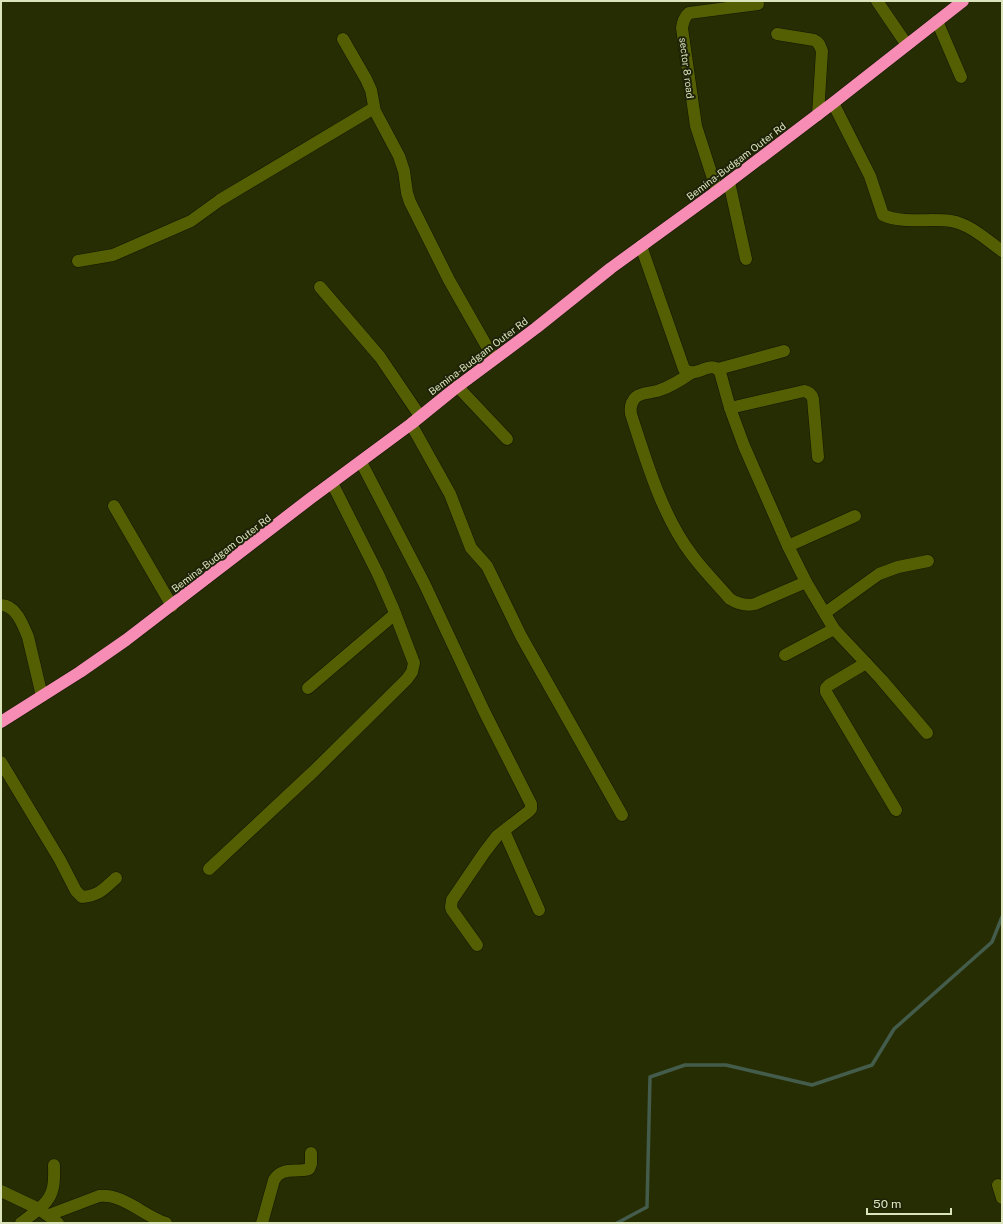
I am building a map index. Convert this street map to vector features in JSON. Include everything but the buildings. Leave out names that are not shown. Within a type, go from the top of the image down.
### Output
[{"type":"highway","name":"Bemina-Budgam Outer Rd","points":[[1,722],[80,672],[172,606],[641,246],[818,115],[963,1]]},
{"type":"street","points":[[877,1],[907,45]]},
{"type":"street","name":"sector 8 road","points":[[717,191],[694,120],[682,28],[683,21],[688,13],[758,4]]},
{"type":"street","points":[[937,21],[961,77]]},
{"type":"street","points":[[777,34],[814,40],[821,46],[822,51],[818,115]]},
{"type":"street","points":[[343,39],[369,84],[374,108],[399,156],[404,171],[407,193],[410,202],[455,292],[494,359]]},
{"type":"street","points":[[833,103],[870,176],[882,214],[897,219],[943,220],[961,224],[1002,251]]},
{"type":"street","points":[[78,261],[113,255],[191,221],[220,200],[374,108]]},
{"type":"street","points":[[729,182],[746,259]]},
{"type":"street","points":[[641,246],[684,369],[691,373]]},
{"type":"street","points":[[320,287],[380,357],[415,420],[450,494],[470,548],[487,566],[521,636],[622,815]]},
{"type":"street","points":[[784,351],[718,368],[712,367],[691,373],[659,391],[638,395],[632,403],[630,409],[648,466],[672,521],[691,555],[730,599],[735,602],[748,605],[755,604],[806,582]]},
{"type":"street","points":[[718,368],[730,408],[744,446],[788,546],[806,582],[834,629],[927,733]]},
{"type":"street","points":[[457,386],[508,439]]},
{"type":"street","points":[[730,408],[804,391],[808,392],[812,395],[813,399],[818,457]]},
{"type":"street","points":[[361,462],[424,583],[484,711],[530,800],[531,809],[498,836],[484,853],[451,904],[452,910],[477,945]]},
{"type":"street","points":[[209,869],[314,771],[407,679],[412,672],[414,663],[395,614],[378,574],[332,483]]},
{"type":"street","points":[[114,506],[172,606]]},
{"type":"street","points":[[788,546],[855,516]]},
{"type":"street","points":[[825,613],[879,574],[898,567],[928,561]]},
{"type":"street","points":[[1,605],[13,609],[25,630],[42,696]]},
{"type":"street","points":[[308,688],[395,614]]},
{"type":"street","points":[[785,655],[834,629]]},
{"type":"street","points":[[866,663],[829,685],[826,688],[826,692],[896,810]]},
{"type":"street","points":[[1,762],[60,860],[76,891],[82,897],[91,896],[99,893],[116,878]]},
{"type":"street","points":[[504,831],[539,910]]},
{"type":"street","points":[[262,1223],[274,1180],[277,1175],[285,1171],[309,1169],[311,1164],[311,1153]]},
{"type":"street","points":[[21,1223],[39,1209],[52,1191],[54,1165]]},
{"type":"street","points":[[998,1184],[1002,1198]]},
{"type":"street","points":[[1,1191],[39,1209],[54,1219],[100,1196],[104,1196],[130,1204],[154,1219],[166,1223]]},
{"type":"waterway","points":[[617,1223],[647,1207],[650,1077],[685,1065],[726,1065],[812,1085],[872,1065],[894,1029],[992,942],[1002,917]]}]
